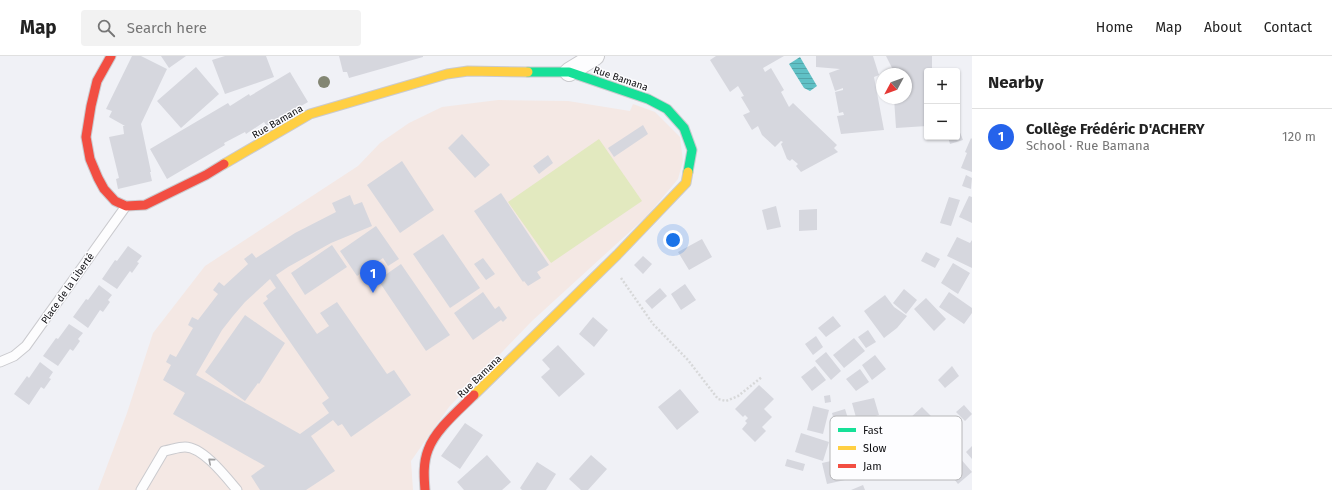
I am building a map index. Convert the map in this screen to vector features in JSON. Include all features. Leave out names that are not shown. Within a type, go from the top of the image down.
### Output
[{"type":"street","points":[[111,56],[97,81],[86,138],[90,159],[104,189],[115,201],[126,206]]},
{"type":"street","points":[[569,72],[595,56]]},
{"type":"street","name":"Rue Bamana","points":[[126,206],[145,205],[206,175],[310,114],[447,74],[468,71],[569,72],[648,99],[667,108],[684,128],[692,150],[686,183],[610,262],[454,416],[434,438],[426,454],[424,474],[425,490]]},
{"type":"lane","name":"Place de la Liberté","points":[[0,362],[14,356],[26,346],[126,206]]},
{"type":"lane","points":[[141,490],[164,451],[187,447],[201,453],[220,469],[237,490]]},
{"type":"path","points":[[610,262],[653,324],[688,360],[718,399],[726,401],[738,396],[762,377]]},
{"type":"shaded area","points":[[498,100],[568,101],[630,111],[633,104],[655,112],[680,137],[683,161],[678,179],[647,216],[532,321],[449,407],[411,461],[413,490],[98,490],[127,413],[153,333],[205,266],[358,166],[380,143],[409,123],[442,107]]},
{"type":"green space","points":[[599,139],[642,201],[551,263],[508,202]]},
{"type":"water","points":[[800,57],[817,86],[810,91],[804,88],[789,64]]},
{"type":"building","points":[[132,56],[141,56],[167,69],[141,124],[152,181],[118,189],[116,179],[119,178],[109,137],[124,134],[123,126],[125,126],[109,117],[112,111],[106,109]]},
{"type":"building","points":[[161,56],[186,56],[169,68]]},
{"type":"building","points":[[225,56],[266,56],[274,77],[225,94],[212,60]]},
{"type":"building","points":[[339,56],[423,57],[349,78],[347,72],[343,72]]},
{"type":"building","points":[[716,56],[784,56],[763,68],[765,72],[771,68],[784,90],[781,92],[789,107],[793,103],[837,145],[834,148],[838,152],[801,172],[796,166],[798,164],[792,159],[790,161],[787,159],[781,144],[783,142],[781,141],[775,147],[762,135],[758,126],[752,130],[743,115],[750,112],[741,97],[744,96],[738,86],[730,92],[710,60]]},
{"type":"building","points":[[816,56],[873,56],[877,68],[876,76],[874,77],[876,88],[876,104],[879,104],[884,130],[841,134],[837,116],[844,115],[843,112],[839,113],[835,92],[843,90],[843,88],[835,91],[829,73],[840,69],[816,67]]},
{"type":"building","points":[[886,56],[932,56],[932,68],[924,68],[924,126],[896,128],[894,104],[912,104],[912,68],[892,68]]},
{"type":"building","points":[[196,67],[219,94],[181,128],[157,101]]},
{"type":"building","points":[[290,72],[308,102],[267,126],[264,122],[246,134],[245,132],[224,143],[225,145],[167,179],[150,149],[228,103],[230,106],[249,94],[250,96]]},
{"type":"building","points":[[643,125],[648,134],[614,157],[608,148]]},
{"type":"building","points":[[960,132],[963,140],[950,144],[949,140],[960,140]]},
{"type":"building","points":[[462,134],[490,165],[475,178],[448,148]]},
{"type":"building","points":[[971,138],[972,172],[961,168],[967,153],[965,152]]},
{"type":"building","points":[[548,155],[553,163],[539,174],[533,166]]},
{"type":"building","points":[[402,161],[434,210],[400,233],[367,185]]},
{"type":"building","points":[[966,175],[972,178],[971,189],[962,186]]},
{"type":"building","points":[[501,193],[549,265],[537,272],[541,278],[528,286],[524,281],[523,282],[474,211]]},
{"type":"building","points":[[350,195],[354,205],[362,202],[372,226],[331,243],[276,275],[317,334],[329,326],[320,313],[337,302],[387,374],[394,370],[411,395],[351,437],[342,424],[338,426],[333,420],[311,436],[335,471],[306,490],[260,490],[251,476],[265,466],[173,414],[185,393],[163,380],[171,365],[166,362],[170,354],[176,357],[193,328],[188,325],[192,317],[198,320],[218,294],[213,290],[219,282],[224,286],[248,264],[244,259],[252,253],[256,258],[295,233],[336,212],[332,203]],"holes":[[[270,279],[276,288],[266,296],[268,299],[263,303],[329,398],[322,403],[329,413],[300,434],[196,375],[222,330],[245,302]]]},
{"type":"building","points":[[969,196],[972,197],[972,223],[959,217]]},
{"type":"building","points":[[949,197],[960,200],[951,226],[940,223]]},
{"type":"building","points":[[776,206],[781,227],[767,230],[762,210]]},
{"type":"building","points":[[817,209],[817,230],[799,231],[799,210]]},
{"type":"building","points":[[376,226],[399,259],[388,266],[383,258],[357,276],[340,251]]},
{"type":"building","points":[[443,234],[480,288],[450,308],[413,254]]},
{"type":"building","points":[[957,237],[970,243],[972,240],[972,268],[947,256]]},
{"type":"building","points":[[702,239],[712,257],[689,270],[678,252]]},
{"type":"building","points":[[332,245],[347,267],[305,295],[291,273]]},
{"type":"building","points":[[128,246],[142,256],[137,262],[139,263],[132,273],[130,271],[117,289],[102,279],[115,260],[117,261]]},
{"type":"building","points":[[926,252],[940,259],[935,268],[921,261]]},
{"type":"building","points":[[643,256],[652,264],[643,274],[634,265]]},
{"type":"building","points":[[483,258],[495,274],[486,280],[474,264]]},
{"type":"building","points":[[953,263],[970,273],[958,294],[941,283]]},
{"type":"building","points":[[401,264],[450,335],[426,351],[378,280]]},
{"type":"building","points":[[685,284],[696,300],[681,310],[671,294]]},
{"type":"building","points":[[99,285],[112,295],[108,300],[110,302],[103,312],[100,310],[88,328],[73,317],[86,299],[88,300]]},
{"type":"building","points":[[660,288],[667,296],[652,309],[645,301]]},
{"type":"building","points":[[904,289],[917,300],[906,314],[893,303]]},
{"type":"building","points":[[483,292],[495,309],[499,306],[507,318],[503,322],[501,320],[473,340],[454,313]]},
{"type":"building","points":[[949,292],[972,308],[972,313],[964,324],[939,307]]},
{"type":"building","points":[[885,295],[894,307],[907,316],[897,328],[884,338],[864,311]]},
{"type":"building","points":[[926,298],[946,319],[934,331],[914,309]]},
{"type":"building","points":[[245,315],[285,343],[259,384],[258,383],[245,401],[205,372]]},
{"type":"building","points":[[833,316],[841,326],[826,337],[818,328]]},
{"type":"building","points":[[593,317],[608,330],[594,347],[579,334]]},
{"type":"building","points":[[69,324],[83,333],[78,339],[80,341],[73,351],[70,349],[58,366],[43,356],[56,338],[58,339]]},
{"type":"building","points":[[868,330],[876,342],[866,348],[858,337]]},
{"type":"building","points":[[816,336],[823,347],[813,355],[805,344]]},
{"type":"building","points":[[854,338],[865,351],[844,368],[833,355]]},
{"type":"building","points":[[558,345],[585,374],[559,397],[541,377],[550,369],[542,360]]},
{"type":"building","points":[[826,352],[841,371],[831,380],[815,361]]},
{"type":"building","points":[[875,355],[886,369],[872,380],[862,365]]},
{"type":"building","points":[[40,362],[53,372],[49,378],[51,379],[44,389],[41,387],[29,405],[14,394],[27,376],[29,378]]},
{"type":"building","points":[[815,366],[826,380],[812,391],[801,377]]},
{"type":"building","points":[[952,366],[959,376],[945,388],[938,380]]},
{"type":"building","points":[[860,369],[869,382],[856,391],[846,379]]},
{"type":"building","points":[[759,385],[774,399],[764,409],[772,417],[762,427],[766,431],[755,442],[742,429],[747,423],[745,421],[748,418],[745,415],[743,417],[735,409]]},
{"type":"building","points":[[680,389],[699,412],[677,430],[658,407]]},
{"type":"building","points":[[830,395],[831,402],[825,403],[824,396]]},
{"type":"building","points":[[874,398],[879,415],[856,416],[852,403]]},
{"type":"building","points":[[964,405],[972,414],[965,421],[962,416],[956,412]]},
{"type":"building","points":[[813,406],[829,410],[823,434],[807,430]]},
{"type":"building","points":[[922,407],[931,416],[912,416]]},
{"type":"building","points":[[845,409],[847,416],[833,416],[832,413]]},
{"type":"building","points":[[465,423],[483,435],[460,469],[441,456]]},
{"type":"building","points":[[801,433],[829,442],[823,461],[795,452]]},
{"type":"building","points":[[972,446],[972,459],[966,452]]},
{"type":"building","points":[[487,455],[511,482],[502,490],[464,490],[457,482]]},
{"type":"building","points":[[591,455],[607,469],[588,490],[581,490],[569,479]]},
{"type":"building","points":[[787,459],[805,464],[803,471],[785,466]]},
{"type":"building","points":[[962,460],[972,472],[958,484],[955,480],[962,480]]},
{"type":"building","points":[[830,461],[830,480],[845,480],[827,484],[822,463]]},
{"type":"building","points":[[537,462],[556,474],[546,490],[522,490],[520,488]]},
{"type":"building","points":[[863,485],[865,490],[851,490]]},
{"type":"traffic: fast","points":[[528,72],[569,72],[648,99],[667,109],[684,128],[692,150],[688,172]]},
{"type":"traffic: slow","points":[[224,164],[310,114],[447,74],[468,71],[528,72]]},
{"type":"traffic: slow","points":[[474,395],[617,255],[686,183],[688,172]]},
{"type":"traffic: jam","points":[[111,56],[97,81],[86,137],[90,159],[98,178],[104,189],[115,201],[126,206],[145,205],[206,175],[224,164]]},
{"type":"traffic: jam","points":[[425,490],[424,475],[426,455],[431,443],[448,421],[474,395]]},
{"type":"place","name":"Collège Frédéric D'ACHERY","points":[[373,293]]}]
